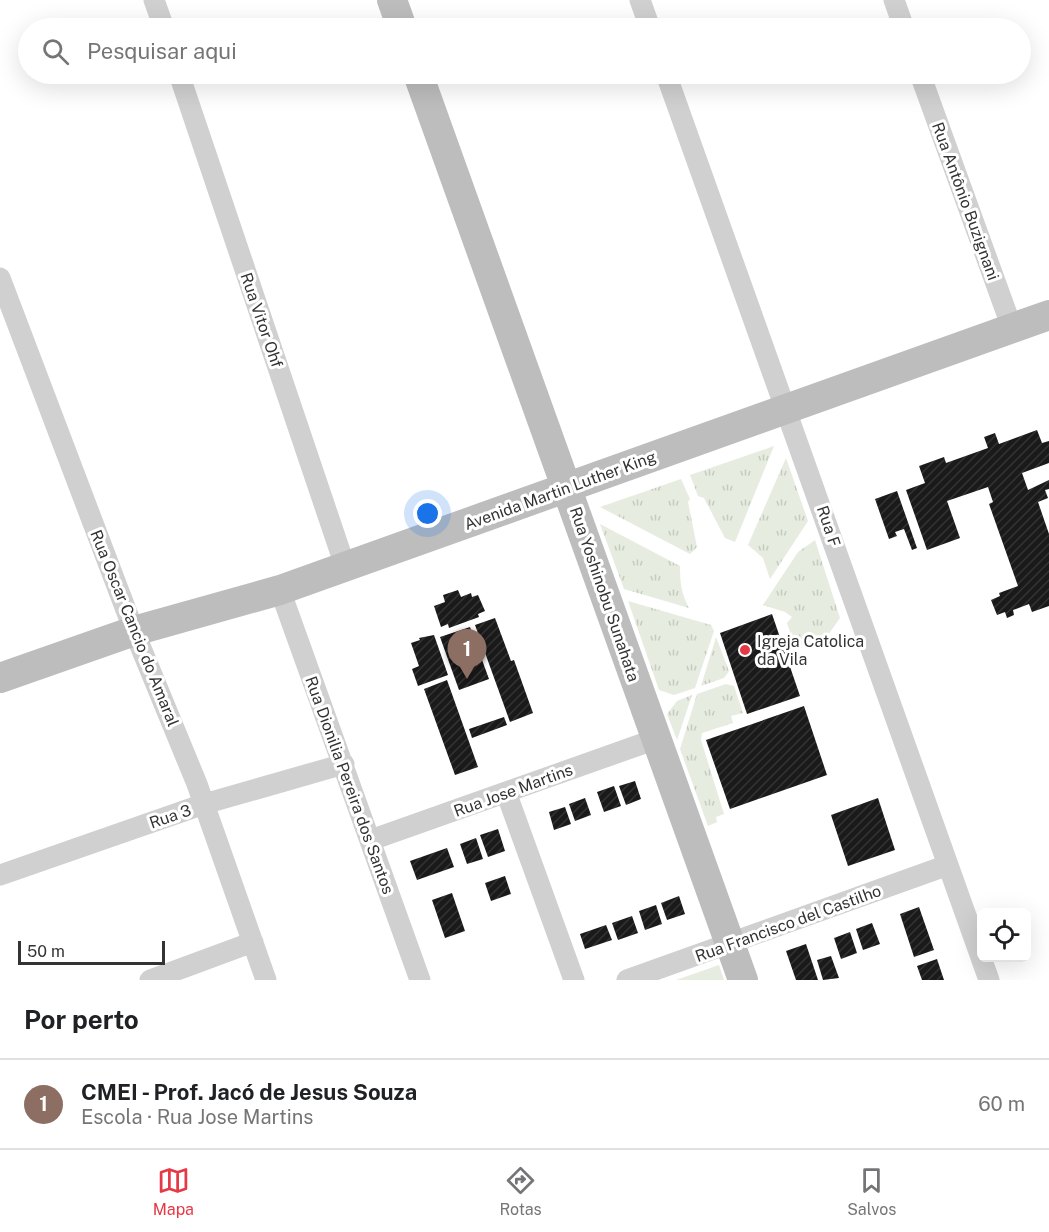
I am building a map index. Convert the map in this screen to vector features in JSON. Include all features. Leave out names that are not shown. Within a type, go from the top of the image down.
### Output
[{"type":"main road","points":[[392,0],[398,18]]},
{"type":"main road","name":"Rua Yoshinobu Sunahata","points":[[422,84],[743,980]]},
{"type":"main road","name":"Avenida Martin Luther King","points":[[0,678],[134,631],[280,590],[1049,315]]},
{"type":"street","points":[[154,0],[160,18]]},
{"type":"street","points":[[640,0],[646,18]]},
{"type":"street","points":[[894,0],[900,18]]},
{"type":"street","name":"Rua Vitor Ohf","points":[[182,84],[345,566]]},
{"type":"street","name":"Rua F","points":[[670,84],[989,980]]},
{"type":"street","name":"Rua Antônio Buzignani","points":[[924,84],[1012,328]]},
{"type":"street","name":"Rua Oscar Cancio do Amaral","points":[[0,278],[134,631],[204,804],[266,980]]},
{"type":"street","name":"Rua Dionilia Pereira dos Santos","points":[[280,590],[420,980]]},
{"type":"street","name":"Rua Jose Martins","points":[[371,840],[656,739]]},
{"type":"street","name":"Rua 3","points":[[0,875],[204,804],[344,764]]},
{"type":"street","points":[[506,792],[574,980]]},
{"type":"street","name":"Rua Francisco del Castilho","points":[[627,980],[948,865]]},
{"type":"street","points":[[150,980],[253,942]]},
{"type":"green space","points":[[774,446],[735,542],[725,538],[704,498],[698,496],[690,475]]},
{"type":"green space","points":[[786,458],[808,521],[770,579],[763,558],[748,545]]},
{"type":"green space","points":[[681,479],[690,499],[688,502],[697,547],[690,554],[600,507]]},
{"type":"green space","points":[[600,524],[680,566],[684,597],[689,608],[624,589]]},
{"type":"green space","points":[[815,540],[840,618],[828,635],[789,650],[790,632],[787,623],[792,617],[785,612],[763,605],[798,552]]},
{"type":"green space","points":[[628,601],[711,625],[714,631],[695,688],[674,695],[659,690]]},
{"type":"green space","points":[[716,637],[729,671],[724,678],[701,686]]},
{"type":"green space","points":[[726,684],[734,686],[743,713],[731,716],[733,723],[702,733],[701,740],[724,814],[716,817],[717,822],[708,826],[680,749],[697,694]]},
{"type":"green space","points":[[692,695],[677,740],[667,714],[677,701]]},
{"type":"green space","points":[[719,965],[724,980],[676,980]]},
{"type":"building","points":[[1037,430],[1042,443],[1049,441],[1049,463],[1022,473],[1028,490],[1049,480],[1049,489],[1045,490],[1048,498],[1038,502],[1049,534],[1049,606],[1032,612],[1029,604],[1013,610],[1014,615],[1007,618],[1005,612],[997,615],[991,600],[1000,596],[999,593],[1018,586],[989,504],[993,502],[988,487],[947,501],[960,538],[927,550],[906,490],[925,483],[919,466],[944,457],[946,463],[988,448],[984,437],[995,433],[999,444]]},
{"type":"building","points":[[897,491],[917,548],[912,550],[904,529],[895,532],[897,536],[889,539],[875,499]]},
{"type":"building","points":[[458,590],[461,597],[471,593],[472,597],[478,595],[485,611],[478,614],[479,617],[449,628],[448,624],[441,627],[434,606],[445,602],[443,595]]},
{"type":"building","points":[[772,614],[800,696],[747,714],[720,633]]},
{"type":"building","points":[[495,618],[511,661],[514,660],[533,713],[510,722],[475,625]]},
{"type":"building","points":[[470,627],[489,679],[459,690],[440,637]]},
{"type":"building","points":[[434,635],[448,675],[418,686],[412,669],[419,666],[411,643],[420,640],[419,638]]},
{"type":"building","points":[[447,680],[478,767],[455,775],[424,689]]},
{"type":"building","points":[[804,706],[827,775],[730,809],[706,740]]},
{"type":"building","points":[[504,717],[507,725],[472,738],[469,729]]},
{"type":"building","points":[[635,781],[641,799],[626,805],[619,786]]},
{"type":"building","points":[[614,786],[621,806],[604,812],[597,792]]},
{"type":"building","points":[[585,798],[591,815],[575,821],[569,804]]},
{"type":"building","points":[[878,798],[895,850],[848,866],[831,815]]},
{"type":"building","points":[[565,807],[571,824],[554,830],[549,812]]},
{"type":"building","points":[[498,829],[505,851],[488,857],[480,835]]},
{"type":"building","points":[[476,838],[483,859],[467,864],[460,844]]},
{"type":"building","points":[[447,848],[454,867],[417,880],[410,861]]},
{"type":"building","points":[[505,876],[511,894],[491,901],[485,883]]},
{"type":"building","points":[[452,893],[465,931],[445,938],[432,900]]},
{"type":"building","points":[[679,896],[685,914],[667,920],[661,903]]},
{"type":"building","points":[[656,905],[662,924],[645,930],[639,911]]},
{"type":"building","points":[[919,907],[934,950],[914,957],[900,914]]},
{"type":"building","points":[[632,916],[638,933],[618,940],[612,923]]},
{"type":"building","points":[[872,923],[880,944],[863,950],[856,929]]},
{"type":"building","points":[[606,925],[612,940],[585,949],[580,934]]},
{"type":"building","points":[[850,932],[857,953],[841,959],[834,938]]},
{"type":"building","points":[[806,944],[818,980],[796,980],[786,951]]},
{"type":"building","points":[[831,956],[839,978],[823,980],[817,960]]},
{"type":"building","points":[[937,959],[944,980],[922,980],[917,966]]},
{"type":"place","name":"Igreja Catolica da Vila","points":[[745,650]]},
{"type":"place","name":"CMEI - Prof. Jacó de Jesus Souza","points":[[467,679]]}]
